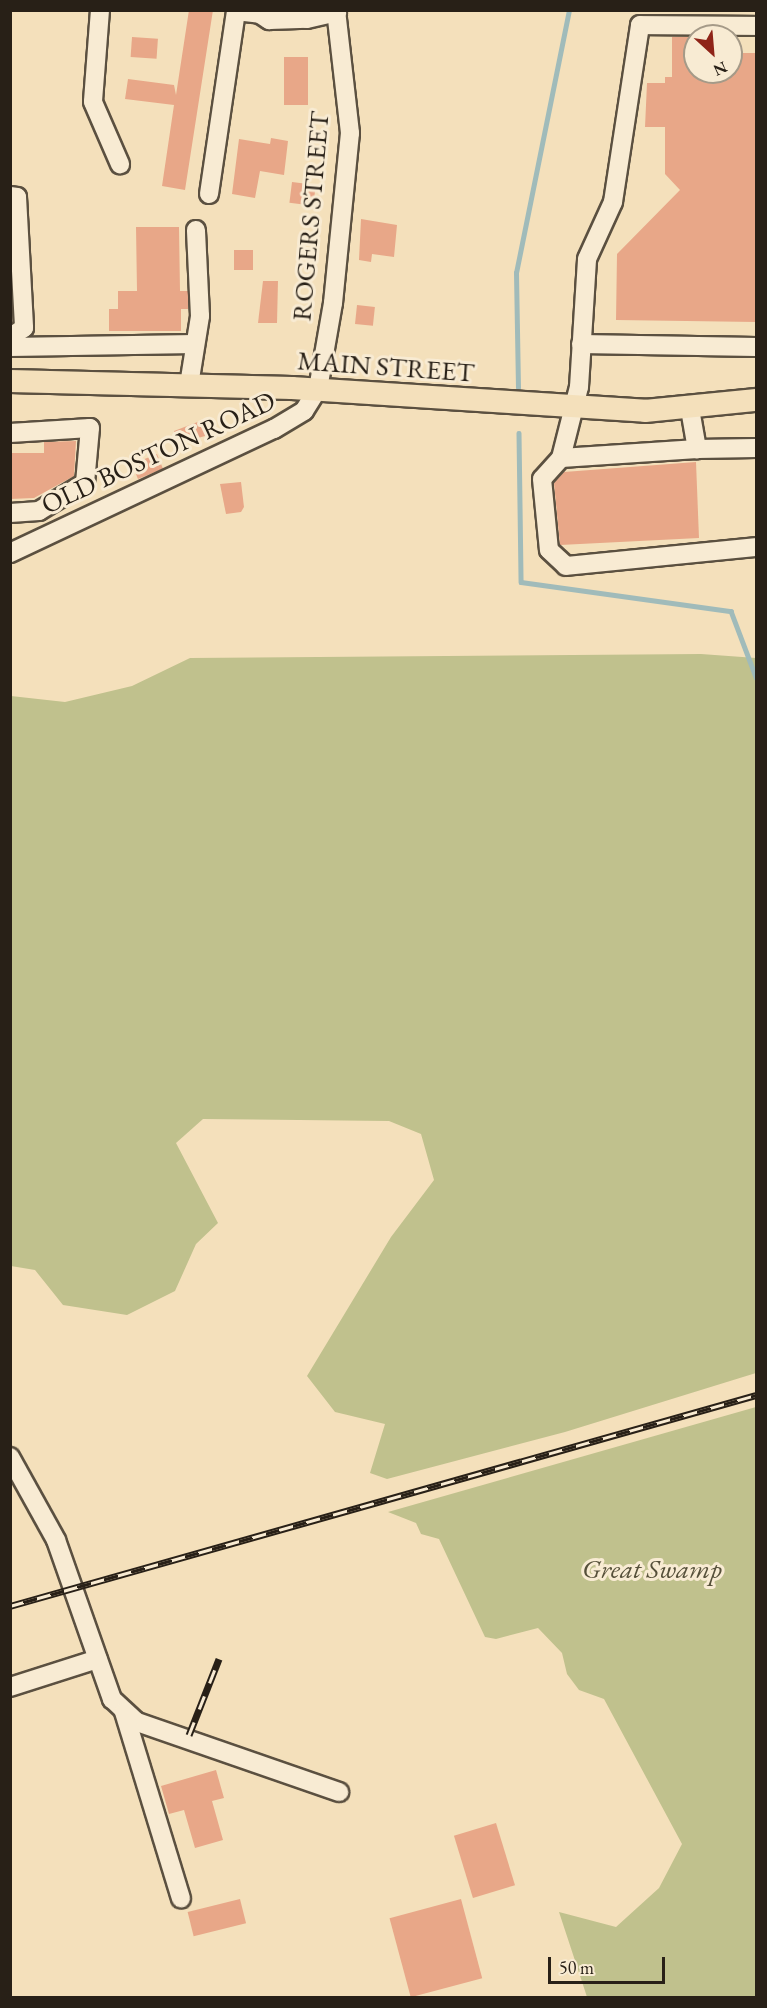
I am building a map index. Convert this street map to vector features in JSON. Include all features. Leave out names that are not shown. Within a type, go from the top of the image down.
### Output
[{"type":"main road","name":"MAIN STREET","points":[[10,381],[318,389],[571,408],[690,409],[756,400]]},
{"type":"street","points":[[100,10],[93,102],[120,164]]},
{"type":"street","points":[[209,194],[236,12],[262,12],[269,20],[308,19],[327,11]]},
{"type":"street","name":"ROGERS STREET","points":[[318,389],[333,303],[350,133],[327,11]]},
{"type":"street","points":[[756,26],[640,25],[613,202],[587,259],[579,387],[571,408],[561,458],[542,479],[549,550],[566,566],[756,547]]},
{"type":"street","points":[[10,196],[17,197],[24,328],[10,337]]},
{"type":"street","points":[[189,385],[201,291],[196,230]]},
{"type":"street","points":[[10,347],[195,344]]},
{"type":"street","points":[[581,344],[756,347]]},
{"type":"street","name":"OLD BOSTON ROAD","points":[[10,553],[274,429],[304,411],[318,389]]},
{"type":"street","points":[[690,409],[697,449]]},
{"type":"street","points":[[10,433],[90,428],[85,483],[39,511],[10,513]]},
{"type":"street","points":[[561,458],[756,447]]},
{"type":"street","points":[[39,511],[52,532]]},
{"type":"street","points":[[10,1457],[56,1540],[112,1700],[137,1722],[339,1792]]},
{"type":"street","points":[[10,1688],[98,1659]]},
{"type":"street","points":[[124,1710],[181,1898]]},
{"type":"green space","points":[[701,654],[756,658],[756,1373],[565,1432],[387,1479],[370,1473],[385,1424],[335,1412],[307,1376],[391,1237],[434,1180],[421,1134],[389,1121],[203,1119],[176,1143],[218,1223],[196,1244],[175,1291],[127,1315],[63,1305],[35,1270],[11,1266],[11,696],[65,702],[132,686],[190,658]]},
{"type":"green space","name":"Great Swamp","points":[[756,1407],[756,1997],[587,1997],[559,1912],[616,1927],[659,1888],[682,1844],[604,1699],[579,1690],[567,1674],[562,1653],[538,1628],[496,1639],[485,1637],[439,1539],[421,1534],[416,1523],[388,1512]]},
{"type":"building","points":[[189,10],[213,10],[185,190],[162,186],[174,105],[125,99],[128,79],[174,85],[176,95]]},
{"type":"building","points":[[132,37],[158,39],[157,59],[131,57]]},
{"type":"building","points":[[672,37],[683,37],[683,84],[743,84],[743,53],[756,53],[756,322],[616,320],[617,254],[680,190],[665,174],[665,127],[645,127],[647,83],[665,83],[665,77],[672,77]]},
{"type":"building","points":[[284,57],[308,57],[308,105],[284,105]]},
{"type":"building","points":[[271,138],[288,141],[284,175],[260,171],[255,198],[232,194],[239,139],[270,144]]},
{"type":"building","points":[[292,182],[316,185],[313,206],[289,203]]},
{"type":"building","points":[[361,219],[397,225],[394,257],[372,254],[371,262],[359,260]]},
{"type":"building","points":[[136,227],[179,227],[180,291],[188,291],[188,309],[181,309],[181,331],[109,331],[109,309],[118,309],[118,291],[137,291]]},
{"type":"building","points":[[234,250],[253,250],[253,270],[234,270]]},
{"type":"building","points":[[263,281],[278,281],[277,323],[258,323]]},
{"type":"building","points":[[357,305],[375,307],[373,326],[355,324]]},
{"type":"building","points":[[208,418],[212,434],[177,444],[174,431]]},
{"type":"building","points":[[76,441],[74,476],[34,498],[10,499],[10,453],[44,453],[44,442]]},
{"type":"building","points":[[157,454],[163,469],[138,479],[132,464]]},
{"type":"building","points":[[696,462],[699,538],[560,545],[554,483],[564,472]]},
{"type":"building","points":[[241,482],[244,507],[241,512],[226,514],[220,484]]},
{"type":"building","points":[[216,1770],[224,1798],[212,1801],[223,1840],[195,1848],[184,1810],[169,1814],[161,1786]]},
{"type":"building","points":[[496,1823],[515,1885],[473,1898],[454,1836]]},
{"type":"building","points":[[240,1899],[246,1923],[194,1936],[188,1912]]},
{"type":"building","points":[[461,1899],[482,1978],[411,1997],[390,1918]]},
{"type":"waterway","points":[[518,388],[516,273],[569,10]]},
{"type":"waterway","points":[[519,433],[521,582],[731,611],[756,677]]},
{"type":"railway","points":[[10,1606],[756,1395]]},
{"type":"railway","points":[[189,1735],[219,1659]]}]
